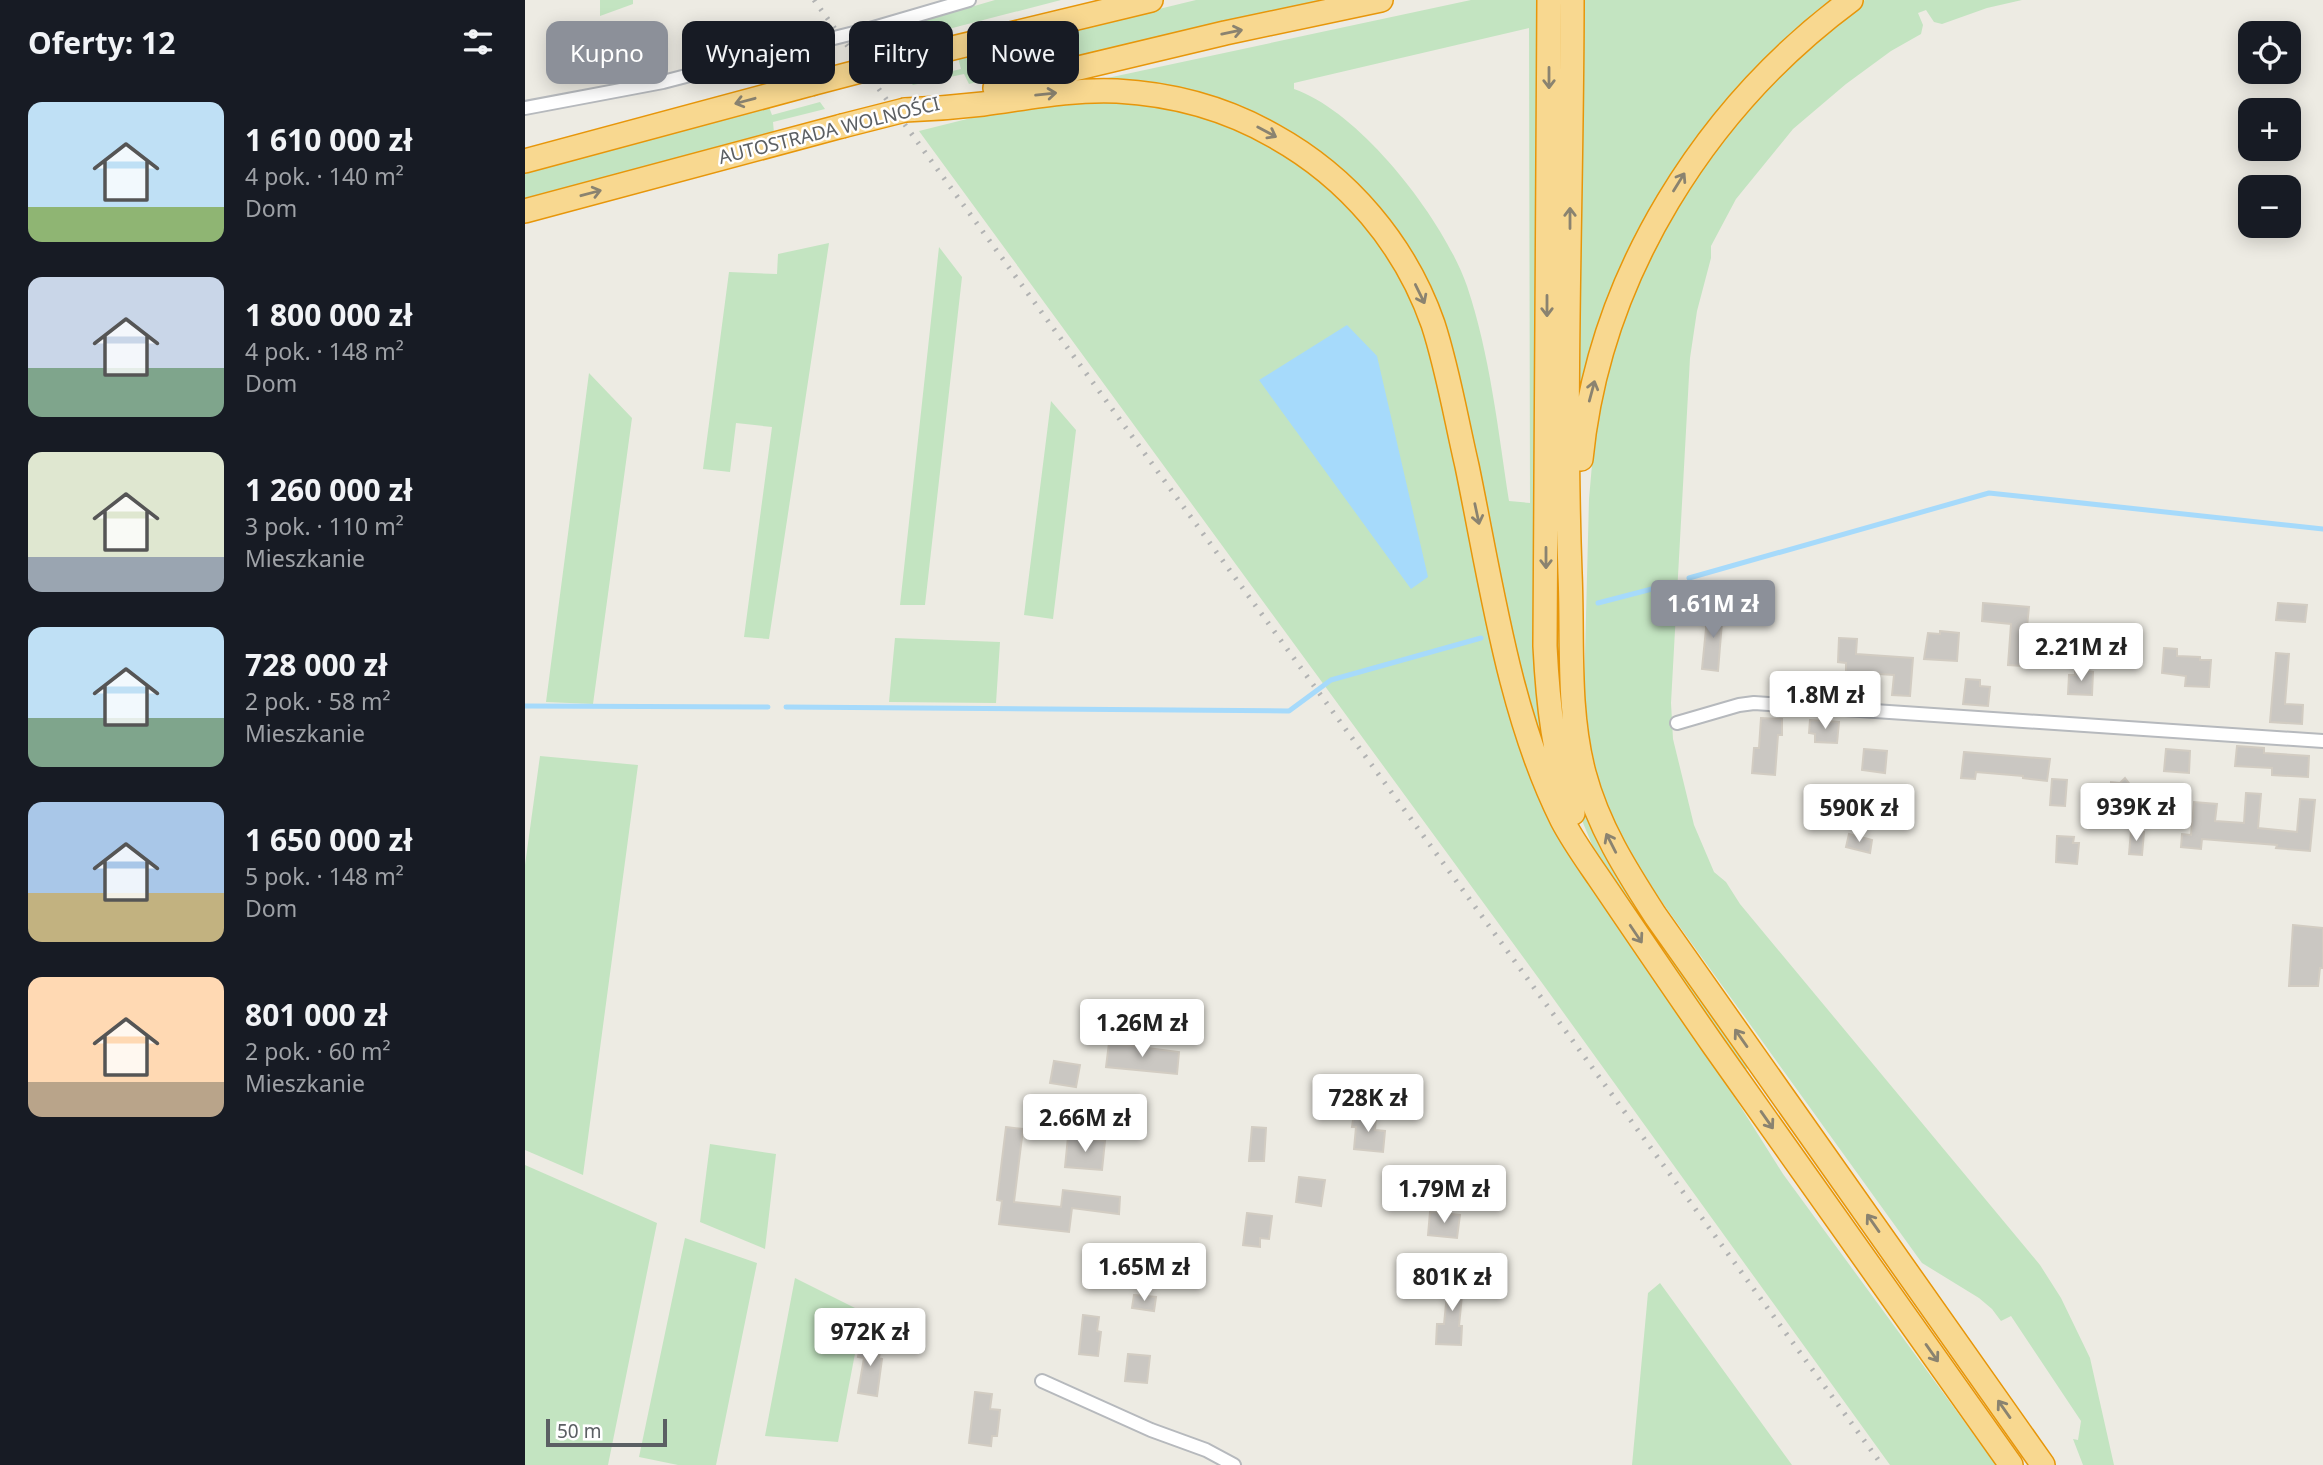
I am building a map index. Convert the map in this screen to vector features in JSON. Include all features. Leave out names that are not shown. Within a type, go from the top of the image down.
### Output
[{"type":"highway","points":[[525,161],[895,62],[1151,0]]},
{"type":"highway","name":"AUTOSTRADA WOLNOŚCI","points":[[525,211],[842,126],[1226,33],[1381,0]]},
{"type":"highway","points":[[1549,0],[1547,684],[1550,721],[1560,775],[1599,877]]},
{"type":"highway","points":[[1572,0],[1567,494],[1571,675],[1576,730],[1585,774],[1609,840],[1655,915],[2043,1465]]},
{"type":"highway","points":[[1571,580],[1582,442],[1590,398],[1620,299],[1641,253],[1679,182],[1721,122],[1805,36],[1851,0]]},
{"type":"highway","points":[[921,108],[1079,91],[1161,95],[1231,114],[1295,147],[1319,164],[1372,216],[1405,264],[1431,320],[1449,383],[1524,723],[1558,811],[1576,846],[1640,941],[2011,1465]]},
{"type":"street","points":[[525,108],[663,82],[870,29],[969,0]]},
{"type":"street","points":[[1677,723],[1739,705],[1754,704],[2323,741]]},
{"type":"street","points":[[1042,1381],[1234,1465]]},
{"type":"green space","points":[[600,0],[633,0],[633,4],[600,16]]},
{"type":"green space","points":[[995,0],[1061,0],[980,21],[967,21],[967,24],[953,28],[953,21],[923,21]]},
{"type":"green space","points":[[1196,0],[1331,0],[1079,57],[1079,29]]},
{"type":"green space","points":[[1471,0],[1542,0],[1553,763],[1535,738],[1447,333],[1337,166],[1305,142],[1235,105],[1196,92],[1162,85],[1098,80]],"holes":[[[1529,28],[1530,503],[1509,501],[1493,392],[1482,339],[1467,286],[1440,231],[1397,171],[1372,144],[1320,101],[1294,89],[1294,83]]]},
{"type":"green space","points":[[1556,0],[1563,0],[1568,747],[1751,1065],[1744,1071],[1610,876],[1593,847],[1581,818],[1555,704]]},
{"type":"green space","points":[[1578,0],[1840,0],[1705,131],[1575,417]]},
{"type":"green space","points":[[1865,0],[2022,0],[1987,8],[1942,24],[1934,22],[1926,10],[1918,13],[1923,25],[1921,34],[1891,51],[1846,84],[1793,129],[1736,199],[1711,246],[1711,258],[1697,311],[1690,358],[1671,703],[1673,739],[1694,825],[1714,872],[1726,882],[1740,904],[2040,1265],[2061,1298],[2090,1358],[2114,1465],[2083,1465],[2073,1439],[2078,1440],[2081,1421],[2011,1316],[2001,1321],[1979,1298],[1922,1263],[1659,898],[1619,835],[1599,784],[1590,740],[1584,693],[1589,499],[1595,430],[1604,383],[1624,316],[1646,265],[1679,202],[1746,105],[1841,17]]},
{"type":"green space","points":[[967,56],[967,80],[964,74],[953,76],[953,71],[961,69],[958,58]]},
{"type":"green space","points":[[1103,100],[1178,108],[1257,135],[1301,162],[1344,198],[1390,255],[1413,301],[1430,347],[1560,832],[1604,906],[1703,1047],[1783,1174],[1996,1465],[1890,1465],[1545,987],[919,131],[999,111]]},
{"type":"green space","points":[[820,102],[825,109],[773,122],[774,133],[525,201],[525,171],[769,107],[772,115]]},
{"type":"green space","points":[[829,243],[769,639],[744,637],[772,427],[736,423],[730,472],[703,469],[729,272],[777,274],[778,254]]},
{"type":"green space","points":[[939,247],[962,277],[925,605],[900,605]]},
{"type":"green space","points":[[589,373],[632,418],[593,704],[546,702]]},
{"type":"green space","points":[[1051,401],[1076,430],[1053,619],[1024,615]]},
{"type":"green space","points":[[895,638],[1000,642],[996,703],[889,702]]},
{"type":"green space","points":[[540,756],[638,765],[583,1175],[525,1150],[525,865]]},
{"type":"green space","points":[[710,1144],[776,1154],[765,1249],[700,1222]]},
{"type":"green space","points":[[525,1165],[657,1223],[608,1465],[525,1465]]},
{"type":"green space","points":[[685,1238],[757,1263],[716,1465],[678,1465],[639,1457]]},
{"type":"green space","points":[[795,1278],[863,1312],[838,1442],[765,1436]]},
{"type":"green space","points":[[1660,1283],[1792,1465],[1632,1465],[1648,1293]]},
{"type":"water","points":[[1347,325],[1377,356],[1428,577],[1411,589],[1259,380]]},
{"type":"building","points":[[1983,603],[2029,607],[2023,666],[2008,665],[2011,624],[1982,621]]},
{"type":"building","points":[[2278,603],[2307,605],[2305,622],[2276,620]]},
{"type":"building","points":[[1708,609],[1723,610],[1718,671],[1702,669]]},
{"type":"building","points":[[1940,631],[1959,633],[1957,661],[1924,659],[1928,633],[1940,634]]},
{"type":"building","points":[[1839,638],[1857,639],[1856,654],[1913,658],[1910,696],[1892,695],[1894,675],[1846,672],[1846,663],[1838,662]]},
{"type":"building","points":[[2164,648],[2177,649],[2177,656],[2211,660],[2209,687],[2185,686],[2186,676],[2162,673]]},
{"type":"building","points":[[2276,653],[2289,654],[2285,704],[2303,705],[2302,724],[2270,722]]},
{"type":"building","points":[[2075,670],[2093,672],[2092,695],[2068,694],[2069,675],[2075,675]]},
{"type":"building","points":[[1966,679],[1980,680],[1980,686],[1990,687],[1988,706],[1963,704]]},
{"type":"building","points":[[1761,718],[1782,719],[1775,775],[1752,773],[1754,748],[1759,748]]},
{"type":"building","points":[[1810,720],[1839,722],[1837,743],[1815,742],[1815,734],[1809,733]]},
{"type":"building","points":[[2237,746],[2264,748],[2264,753],[2309,756],[2308,777],[2272,775],[2272,768],[2235,766]]},
{"type":"building","points":[[1864,749],[1887,751],[1885,773],[1862,770]]},
{"type":"building","points":[[2166,749],[2190,751],[2189,773],[2164,771]]},
{"type":"building","points":[[1964,752],[2050,759],[2047,781],[1976,772],[1975,779],[1961,778]]},
{"type":"building","points":[[2125,778],[2135,791],[2134,804],[2110,802],[2111,782],[2120,783]]},
{"type":"building","points":[[2052,779],[2067,780],[2065,806],[2050,805]]},
{"type":"building","points":[[2246,793],[2261,794],[2258,828],[2297,832],[2300,799],[2315,800],[2310,851],[2276,848],[2277,845],[2202,839],[2201,849],[2181,847],[2182,834],[2191,835],[2194,802],[2217,804],[2215,821],[2244,823]]},
{"type":"building","points":[[2131,831],[2144,832],[2142,855],[2129,854]]},
{"type":"building","points":[[1849,834],[1872,840],[1870,853],[1846,847]]},
{"type":"building","points":[[2057,836],[2074,837],[2073,843],[2079,843],[2077,864],[2056,862]]},
{"type":"building","points":[[2293,925],[2323,928],[2323,968],[2320,968],[2318,986],[2289,986]]},
{"type":"building","points":[[1109,1043],[1179,1052],[1177,1074],[1106,1067]]},
{"type":"building","points":[[1054,1061],[1080,1065],[1076,1087],[1050,1083]]},
{"type":"building","points":[[1354,1113],[1376,1116],[1375,1130],[1385,1131],[1383,1152],[1354,1149]]},
{"type":"building","points":[[1006,1127],[1023,1129],[1014,1202],[1061,1207],[1063,1190],[1120,1197],[1119,1214],[1072,1208],[1069,1232],[999,1224],[1002,1201],[997,1200]]},
{"type":"building","points":[[1252,1127],[1266,1128],[1264,1161],[1249,1161]]},
{"type":"building","points":[[1068,1137],[1105,1141],[1102,1170],[1065,1167]]},
{"type":"building","points":[[1299,1177],[1325,1180],[1321,1206],[1296,1202]]},
{"type":"building","points":[[1430,1212],[1460,1215],[1457,1238],[1428,1235]]},
{"type":"building","points":[[1247,1213],[1272,1216],[1269,1239],[1260,1238],[1260,1247],[1243,1245]]},
{"type":"building","points":[[1449,1274],[1464,1275],[1459,1326],[1462,1326],[1461,1345],[1436,1344],[1437,1324],[1444,1324]]},
{"type":"building","points":[[1134,1295],[1156,1297],[1154,1311],[1132,1308]]},
{"type":"building","points":[[1083,1315],[1099,1317],[1097,1331],[1101,1332],[1098,1356],[1079,1354]]},
{"type":"building","points":[[861,1341],[881,1344],[879,1358],[882,1359],[877,1396],[858,1393],[864,1358],[858,1357]]},
{"type":"building","points":[[1128,1354],[1150,1356],[1147,1383],[1125,1381]]},
{"type":"building","points":[[975,1392],[992,1394],[990,1409],[1000,1410],[997,1436],[992,1436],[991,1446],[969,1443]]},
{"type":"waterway","points":[[1689,578],[1989,493],[2323,529]]},
{"type":"waterway","points":[[1598,603],[1675,583]]},
{"type":"waterway","points":[[786,707],[1289,711],[1331,680],[1481,638]]},
{"type":"waterway","points":[[525,706],[768,707]]},
{"type":"railway","points":[[814,0],[1882,1465]]}]
